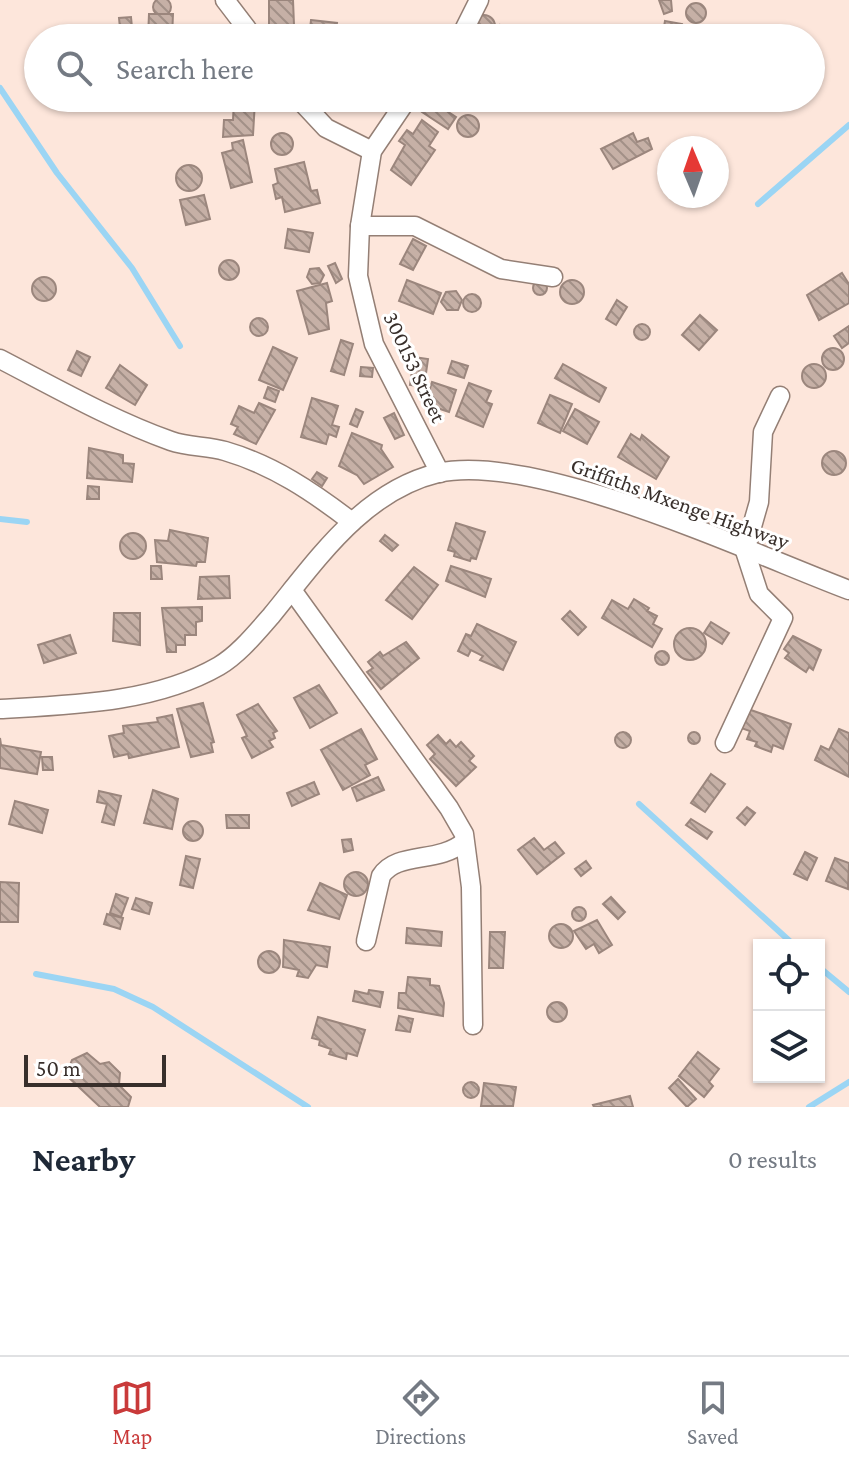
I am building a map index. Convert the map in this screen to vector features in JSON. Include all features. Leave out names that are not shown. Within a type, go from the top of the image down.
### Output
[{"type":"street","points":[[225,0],[243,24]]},
{"type":"street","points":[[467,24],[479,0]]},
{"type":"street","points":[[311,112],[326,128],[372,151]]},
{"type":"street","name":"300153 Street","points":[[398,112],[372,151],[360,226],[358,276],[374,344],[440,473]]},
{"type":"street","points":[[360,226],[415,226],[501,269],[553,277]]},
{"type":"street","points":[[0,359],[163,438],[224,451],[275,470],[314,493],[352,522]]},
{"type":"street","points":[[725,743],[783,618],[759,594],[745,551],[759,502],[763,432],[780,396]]},
{"type":"street","name":"Griffiths Mxenge Highway","points":[[0,709],[128,697],[189,680],[220,666],[249,641],[352,522],[402,486],[440,473],[481,472],[567,485],[849,590]]},
{"type":"street","points":[[292,590],[449,808],[464,834],[471,887],[473,1025]]},
{"type":"street","points":[[366,941],[381,876],[388,867],[402,860],[440,856],[464,842]]},
{"type":"building","points":[[159,-1],[165,-1],[170,4],[168,13],[162,16],[153,7]]},
{"type":"building","points":[[269,0],[293,0],[294,24],[269,24]]},
{"type":"building","points":[[659,0],[671,0],[672,11],[664,14]]},
{"type":"building","points":[[696,3],[703,6],[706,13],[703,20],[696,23],[689,20],[686,13],[689,6]]},
{"type":"building","points":[[149,14],[173,14],[173,24],[149,24]]},
{"type":"building","points":[[484,15],[494,22],[474,24],[476,18]]},
{"type":"building","points":[[131,17],[132,24],[120,24],[119,18]]},
{"type":"building","points":[[311,20],[337,23],[337,24],[311,24]]},
{"type":"building","points":[[233,112],[254,112],[253,135],[223,137],[224,120],[233,120]]},
{"type":"building","points":[[422,112],[448,112],[456,117],[448,129]]},
{"type":"building","points":[[468,115],[476,118],[479,126],[476,134],[468,137],[460,134],[457,126],[460,118]]},
{"type":"building","points":[[422,120],[438,132],[429,146],[435,150],[411,185],[391,170],[405,145],[399,141],[407,130],[413,134]]},
{"type":"building","points":[[282,133],[290,136],[293,144],[290,152],[282,155],[274,152],[271,144],[274,136]]},
{"type":"building","points":[[633,133],[637,142],[648,138],[652,149],[613,169],[601,149]]},
{"type":"building","points":[[243,140],[252,182],[231,188],[222,153],[233,150],[232,143]]},
{"type":"building","points":[[304,162],[311,191],[317,190],[320,203],[285,212],[282,197],[276,199],[273,185],[278,183],[275,169]]},
{"type":"building","points":[[189,165],[198,169],[202,178],[198,187],[189,191],[180,187],[176,178],[180,169]]},
{"type":"building","points":[[204,195],[210,219],[186,225],[180,200]]},
{"type":"building","points":[[288,229],[313,233],[309,252],[285,248]]},
{"type":"building","points":[[413,239],[426,246],[413,270],[400,264]]},
{"type":"building","points":[[229,260],[236,263],[239,270],[236,277],[229,280],[222,277],[219,270],[222,263]]},
{"type":"building","points":[[335,263],[342,279],[336,283],[328,266]]},
{"type":"building","points":[[319,268],[324,275],[320,283],[312,284],[307,277],[310,269]]},
{"type":"building","points":[[842,273],[849,284],[849,303],[819,320],[807,295]]},
{"type":"building","points":[[44,277],[53,280],[56,289],[53,298],[44,301],[35,298],[32,289],[35,280]]},
{"type":"building","points":[[407,280],[441,293],[433,314],[399,301]]},
{"type":"building","points":[[567,280],[577,280],[584,287],[584,297],[577,304],[567,304],[560,297],[560,287]]},
{"type":"building","points":[[540,281],[547,288],[540,295],[533,288]]},
{"type":"building","points":[[327,283],[332,301],[326,303],[329,329],[309,334],[297,291]]},
{"type":"building","points":[[456,291],[462,300],[458,310],[447,310],[441,302],[446,292]]},
{"type":"building","points":[[472,294],[481,303],[472,312],[463,303]]},
{"type":"building","points":[[617,300],[627,307],[616,325],[606,319]]},
{"type":"building","points":[[700,315],[717,330],[699,350],[682,335]]},
{"type":"building","points":[[259,318],[266,320],[266,334],[259,336],[252,334],[250,327],[252,320]]},
{"type":"building","points":[[639,324],[645,324],[650,332],[648,338],[639,340],[634,335],[634,329]]},
{"type":"building","points":[[849,326],[849,343],[842,348],[834,336]]},
{"type":"building","points":[[341,340],[353,344],[344,375],[331,371]]},
{"type":"building","points":[[273,347],[297,358],[283,390],[259,380]]},
{"type":"building","points":[[833,348],[841,351],[844,359],[841,367],[833,370],[825,367],[822,359],[825,351]]},
{"type":"building","points":[[77,351],[90,357],[81,376],[68,370]]},
{"type":"building","points":[[414,357],[428,359],[424,387],[410,385]]},
{"type":"building","points":[[452,361],[468,366],[464,378],[448,373]]},
{"type":"building","points":[[563,364],[606,388],[599,402],[555,378]]},
{"type":"building","points":[[814,364],[825,371],[826,376],[819,387],[814,388],[803,381],[802,376],[809,365]]},
{"type":"building","points":[[120,365],[147,385],[135,405],[106,388]]},
{"type":"building","points":[[361,367],[373,368],[372,377],[360,376]]},
{"type":"building","points":[[432,382],[456,390],[449,412],[425,404]]},
{"type":"building","points":[[469,383],[491,391],[486,402],[492,404],[483,427],[456,416]]},
{"type":"building","points":[[268,387],[279,391],[275,402],[264,398]]},
{"type":"building","points":[[550,395],[572,404],[560,433],[538,423]]},
{"type":"building","points":[[312,398],[338,406],[332,425],[339,427],[336,437],[329,434],[326,444],[301,437]]},
{"type":"building","points":[[259,403],[275,410],[256,444],[234,434],[238,427],[231,424],[239,406],[254,413]]},
{"type":"building","points":[[356,409],[363,412],[357,427],[350,424]]},
{"type":"building","points":[[575,409],[599,422],[587,444],[563,431]]},
{"type":"building","points":[[394,413],[404,435],[395,439],[384,418]]},
{"type":"building","points":[[352,433],[382,445],[381,449],[393,467],[364,484],[357,475],[339,466]]},
{"type":"building","points":[[631,434],[640,440],[642,435],[669,457],[656,479],[618,457]]},
{"type":"building","points":[[89,448],[123,455],[123,463],[134,464],[132,482],[87,478]]},
{"type":"building","points":[[834,451],[842,455],[846,463],[842,471],[834,475],[826,471],[822,463],[826,455]]},
{"type":"building","points":[[317,472],[327,478],[322,486],[312,479]]},
{"type":"building","points":[[88,486],[99,487],[99,499],[87,499]]},
{"type":"building","points":[[456,523],[485,532],[476,559],[471,558],[470,561],[454,556],[455,552],[448,550]]},
{"type":"building","points":[[170,530],[208,538],[205,562],[197,562],[196,566],[157,562],[155,540],[168,541]]},
{"type":"building","points":[[133,533],[142,537],[146,546],[142,555],[133,559],[124,555],[120,546],[124,537]]},
{"type":"building","points":[[385,535],[398,545],[392,551],[380,541]]},
{"type":"building","points":[[151,566],[161,566],[162,579],[151,579]]},
{"type":"building","points":[[451,566],[491,579],[485,597],[446,581]]},
{"type":"building","points":[[414,567],[438,585],[412,619],[386,600]]},
{"type":"building","points":[[229,576],[230,598],[198,599],[200,577]]},
{"type":"building","points":[[634,599],[657,616],[653,624],[662,629],[652,647],[602,618],[612,600],[628,609]]},
{"type":"building","points":[[202,607],[202,621],[196,622],[196,635],[185,635],[185,645],[176,645],[176,652],[167,652],[162,608]]},
{"type":"building","points":[[570,611],[586,627],[578,635],[562,619]]},
{"type":"building","points":[[114,613],[140,613],[140,645],[113,641]]},
{"type":"building","points":[[711,622],[729,633],[722,644],[704,633]]},
{"type":"building","points":[[477,624],[516,642],[503,670],[480,660],[483,656],[471,650],[468,656],[458,651],[466,634],[471,636]]},
{"type":"building","points":[[690,628],[701,633],[706,644],[701,655],[690,660],[679,655],[674,644],[679,633]]},
{"type":"building","points":[[70,635],[76,653],[44,663],[38,645]]},
{"type":"building","points":[[793,636],[821,650],[813,670],[809,667],[806,672],[785,658],[789,653],[784,649]]},
{"type":"building","points":[[406,642],[419,658],[381,689],[367,672],[373,668],[368,662],[380,652],[383,656]]},
{"type":"building","points":[[662,651],[669,658],[662,665],[655,658]]},
{"type":"building","points":[[319,685],[337,713],[310,728],[294,698]]},
{"type":"building","points":[[203,703],[214,742],[211,743],[213,752],[191,757],[177,709]]},
{"type":"building","points":[[258,704],[277,731],[273,733],[275,738],[269,741],[273,747],[252,758],[242,738],[247,736],[237,715]]},
{"type":"building","points":[[748,709],[791,724],[783,749],[773,745],[771,752],[747,739],[750,731],[741,728]]},
{"type":"building","points":[[172,715],[179,747],[129,758],[128,754],[114,757],[109,736],[124,733],[123,726],[158,722],[157,718]]},
{"type":"building","points":[[361,729],[377,759],[365,765],[370,775],[343,790],[321,750]]},
{"type":"building","points":[[839,729],[849,733],[849,777],[815,760],[821,746],[829,750]]},
{"type":"building","points":[[623,732],[629,734],[629,746],[623,748],[617,746],[615,740],[617,734]]},
{"type":"building","points":[[689,733],[699,733],[699,743],[689,743]]},
{"type":"building","points":[[438,735],[446,744],[450,740],[456,747],[461,742],[474,756],[469,761],[476,767],[456,786],[430,759],[435,754],[427,745]]},
{"type":"building","points":[[0,738],[1,745],[41,752],[37,774],[0,768]]},
{"type":"building","points":[[42,757],[52,757],[53,770],[43,770]]},
{"type":"building","points":[[711,774],[725,784],[705,812],[691,803]]},
{"type":"building","points":[[378,777],[384,790],[357,801],[352,788]]},
{"type":"building","points":[[314,782],[319,794],[292,806],[287,793]]},
{"type":"building","points":[[153,790],[178,799],[172,829],[144,823]]},
{"type":"building","points":[[99,791],[121,796],[114,825],[102,822],[107,804],[97,802]]},
{"type":"building","points":[[15,801],[48,810],[42,833],[9,824]]},
{"type":"building","points":[[747,807],[755,813],[745,825],[737,818]]},
{"type":"building","points":[[226,815],[249,815],[249,828],[227,828]]},
{"type":"building","points":[[691,819],[712,832],[707,839],[686,825]]},
{"type":"building","points":[[193,821],[200,824],[203,831],[200,838],[193,841],[186,838],[183,831],[186,824]]},
{"type":"building","points":[[534,838],[544,850],[555,842],[564,853],[537,874],[518,850]]},
{"type":"building","points":[[351,839],[353,850],[344,852],[342,840]]},
{"type":"building","points":[[805,852],[817,858],[807,880],[794,874]]},
{"type":"building","points":[[186,856],[200,859],[193,888],[180,885]]},
{"type":"building","points":[[835,858],[849,863],[848,889],[826,881]]},
{"type":"building","points":[[586,861],[591,868],[581,876],[575,869]]},
{"type":"building","points":[[356,872],[367,879],[368,884],[361,895],[356,896],[345,889],[344,884],[351,873]]},
{"type":"building","points":[[0,882],[19,883],[18,922],[0,922]]},
{"type":"building","points":[[320,883],[347,895],[339,919],[308,910]]},
{"type":"building","points":[[116,894],[128,898],[121,917],[110,913]]},
{"type":"building","points":[[611,897],[625,912],[618,919],[603,904]]},
{"type":"building","points":[[136,898],[152,903],[149,914],[132,909]]},
{"type":"building","points":[[579,907],[586,914],[579,921],[572,914]]},
{"type":"building","points":[[107,914],[123,918],[120,929],[104,924]]},
{"type":"building","points":[[597,920],[612,945],[599,953],[594,944],[586,949],[574,931]]},
{"type":"building","points":[[561,924],[569,928],[573,936],[569,944],[561,948],[553,944],[549,936],[553,928]]},
{"type":"building","points":[[407,928],[442,932],[441,946],[406,943]]},
{"type":"building","points":[[490,932],[505,932],[503,968],[489,968]]},
{"type":"building","points":[[284,940],[330,947],[327,967],[316,965],[308,978],[297,976],[299,970],[283,967]]},
{"type":"building","points":[[265,951],[273,951],[280,962],[273,973],[265,973],[258,966],[258,958]]},
{"type":"building","points":[[408,977],[430,979],[430,985],[439,986],[444,1003],[443,1016],[398,1008],[399,993],[406,993]]},
{"type":"building","points":[[369,990],[383,992],[380,1007],[353,1001],[355,991],[368,994]]},
{"type":"building","points":[[553,1002],[561,1002],[567,1012],[561,1022],[553,1022],[547,1016],[547,1008]]},
{"type":"building","points":[[399,1016],[413,1019],[410,1032],[396,1030]]},
{"type":"building","points":[[318,1017],[365,1030],[357,1056],[347,1053],[346,1059],[329,1054],[331,1049],[319,1045],[320,1040],[312,1038]]},
{"type":"building","points":[[698,1052],[719,1069],[709,1082],[713,1086],[704,1097],[679,1076]]},
{"type":"building","points":[[87,1053],[100,1064],[109,1062],[120,1073],[119,1085],[131,1097],[128,1107],[100,1107],[66,1075],[72,1060]]},
{"type":"building","points":[[678,1079],[696,1099],[687,1107],[669,1088]]},
{"type":"building","points":[[471,1082],[477,1084],[477,1096],[471,1098],[465,1096],[463,1090],[465,1084]]},
{"type":"building","points":[[484,1083],[516,1087],[513,1106],[481,1106]]},
{"type":"building","points":[[630,1096],[633,1107],[593,1105]]},
{"type":"waterway","points":[[0,88],[57,173],[132,268],[180,346]]},
{"type":"waterway","points":[[758,204],[849,125]]},
{"type":"waterway","points":[[0,519],[27,522]]},
{"type":"waterway","points":[[639,804],[787,939]]},
{"type":"waterway","points":[[825,972],[849,992]]},
{"type":"waterway","points":[[36,974],[114,989],[153,1007],[308,1107]]},
{"type":"waterway","points":[[809,1107],[849,1082]]}]
